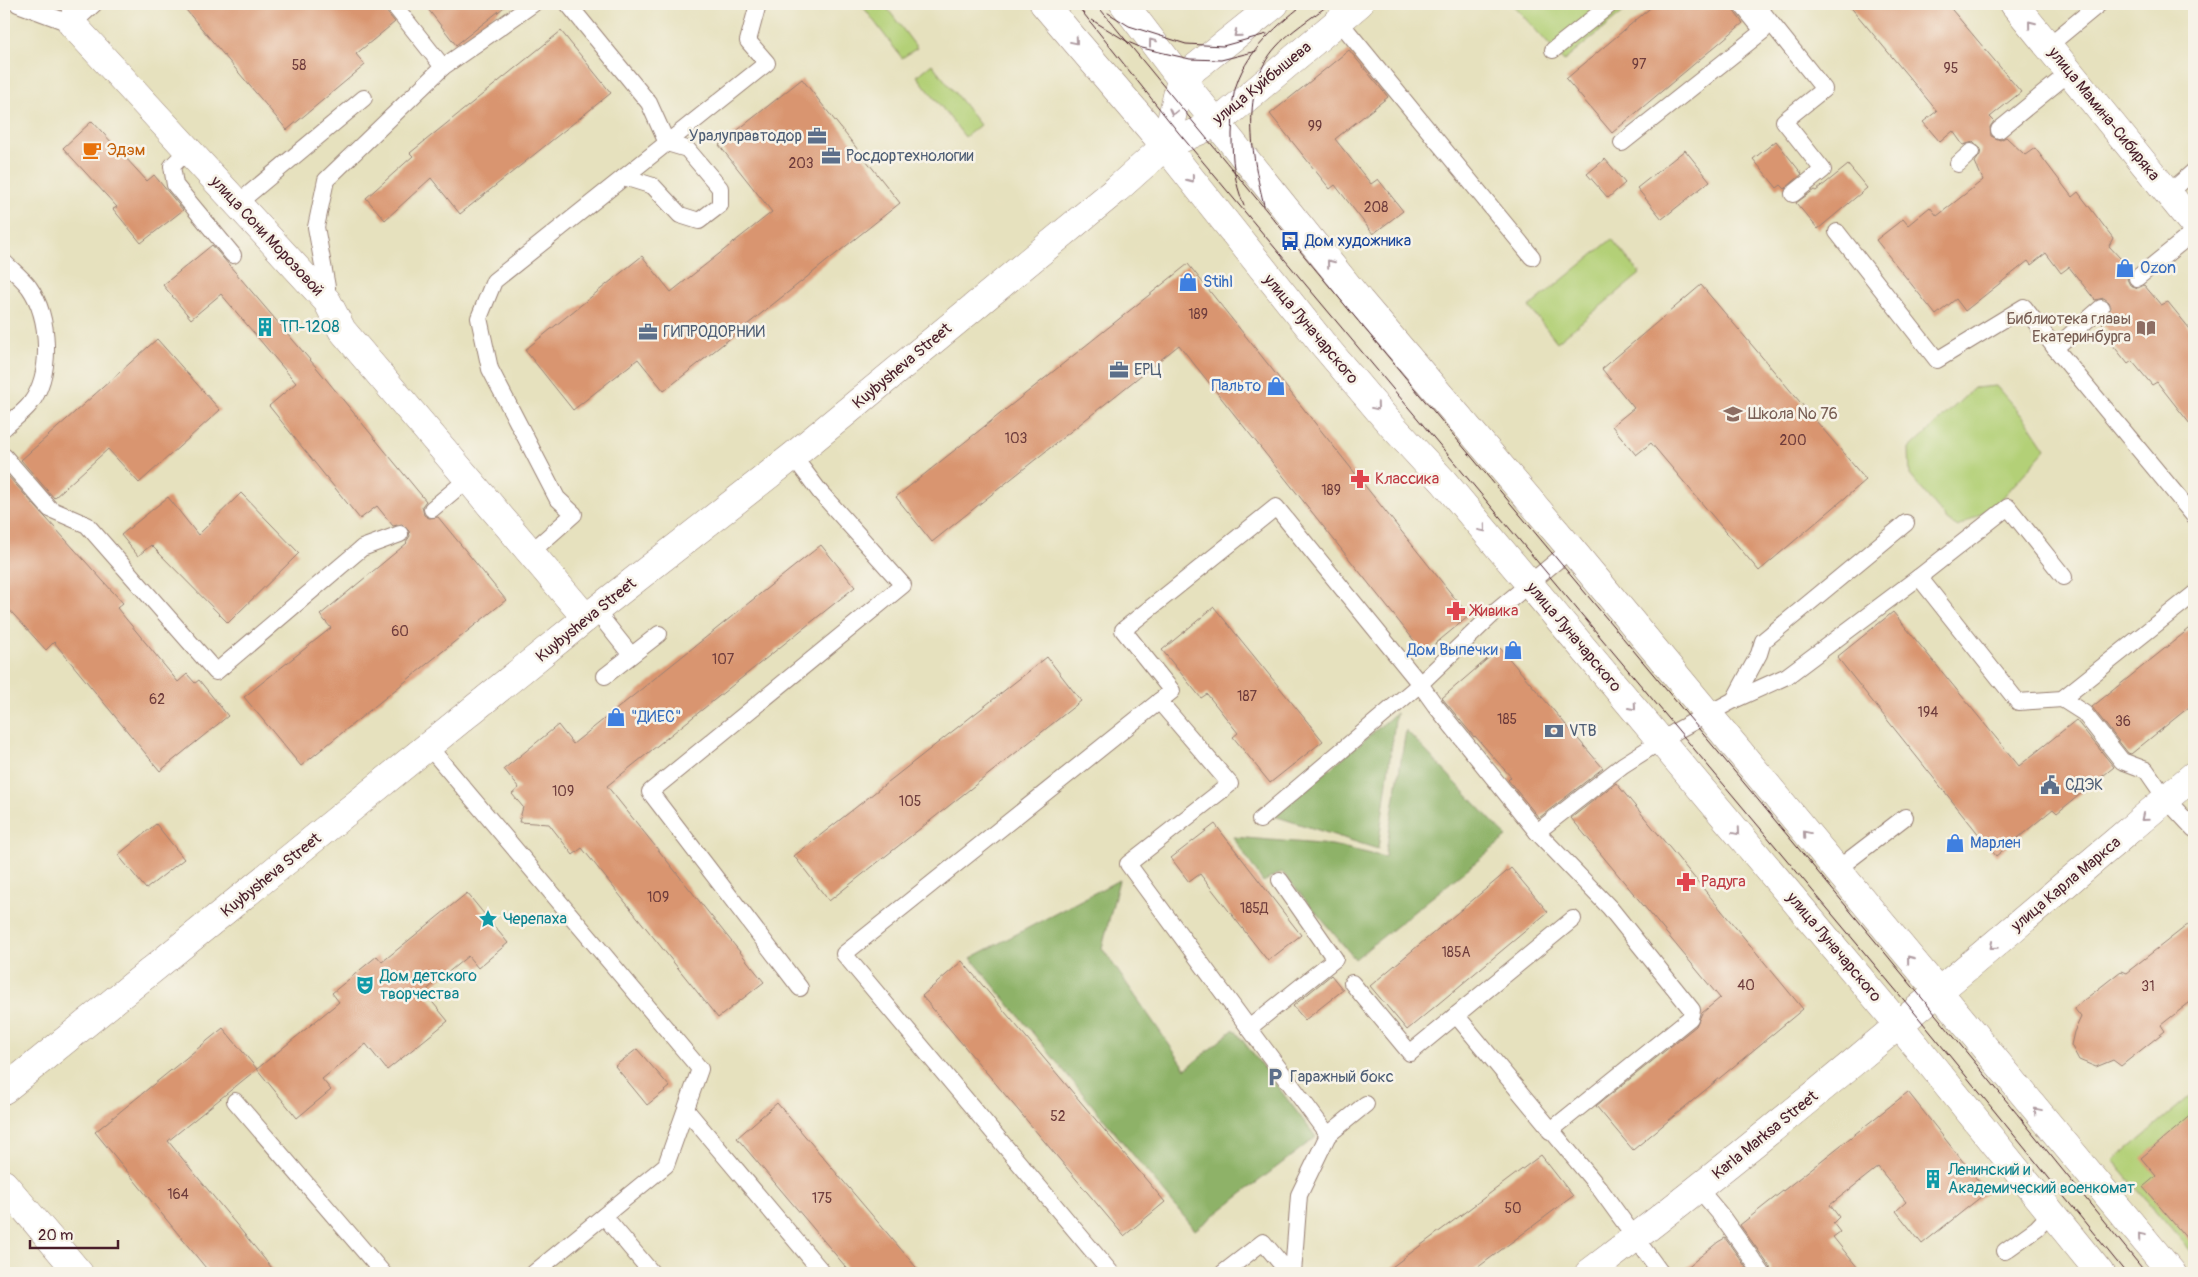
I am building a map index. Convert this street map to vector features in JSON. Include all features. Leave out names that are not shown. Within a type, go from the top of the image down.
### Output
[{"type":"main road","name":"улица Луначарского","points":[[1044,4],[1165,146],[1322,343],[1530,584],[1899,1025],[2100,1273]]},
{"type":"main road","points":[[1124,4],[1181,79],[1360,301],[1571,549],[1937,993],[2172,1273]]},
{"type":"main road","points":[[1165,146],[1181,79],[1275,4]]},
{"type":"main road","name":"улица Куйбышева","points":[[1165,146],[1217,123],[1360,4]]},
{"type":"main road","name":"улица Мамина-Сибиряка","points":[[2014,4],[2194,225]]},
{"type":"main road","name":"улица Сони Морозовой","points":[[70,14],[188,150],[326,301],[342,330],[531,552],[591,615]]},
{"type":"main road","name":"Kuybysheva Street","points":[[4,1090],[591,615],[793,456],[1117,189],[1165,146]]},
{"type":"main road","name":"улица Карла Маркса","points":[[1937,993],[2194,775]]},
{"type":"main road","name":"Karla Marksa Street","points":[[1594,1272],[1699,1189],[1937,993]]},
{"type":"main road","points":[[4,1184],[79,1273]]},
{"type":"lane","points":[[18,4],[70,14],[94,4]]},
{"type":"lane","points":[[393,4],[443,67]]},
{"type":"lane","points":[[326,301],[327,287],[316,227],[326,180],[443,67],[533,4]]},
{"type":"lane","points":[[568,4],[649,102],[667,143],[687,149],[720,188],[720,205],[700,221],[680,215],[653,186],[624,177]]},
{"type":"lane","points":[[531,552],[574,514],[557,498],[490,369],[479,318],[494,281],[767,63],[748,41],[758,4]]},
{"type":"lane","points":[[1553,50],[1611,4]]},
{"type":"lane","points":[[1622,143],[1763,31],[1741,4]]},
{"type":"lane","points":[[1756,4],[1824,88],[1784,121],[1823,170],[1793,194]]},
{"type":"lane","points":[[2048,46],[2099,4]]},
{"type":"lane","points":[[1339,21],[1532,257]]},
{"type":"lane","points":[[1999,130],[2070,72]]},
{"type":"lane","points":[[237,204],[364,98]]},
{"type":"lane","points":[[188,150],[172,166],[175,185],[233,254]]},
{"type":"lane","points":[[1958,164],[1970,152]]},
{"type":"lane","points":[[2169,193],[2194,171]]},
{"type":"lane","points":[[1837,232],[1938,360],[2024,307],[2055,348],[2194,516]]},
{"type":"lane","points":[[2137,278],[2194,232]]},
{"type":"lane","points":[[4,262],[29,287],[44,320],[47,351],[39,387],[30,404],[4,428]]},
{"type":"lane","points":[[2055,348],[2101,308]]},
{"type":"lane","points":[[4,456],[50,509],[87,525],[216,672],[362,548],[400,534]]},
{"type":"lane","points":[[793,456],[820,492],[903,586],[650,792],[800,988]]},
{"type":"lane","points":[[432,508],[469,478]]},
{"type":"lane","points":[[1111,1273],[844,954],[1172,691],[1123,630],[1276,507],[1537,832],[1610,908],[1690,1007],[1692,1012],[1690,1018],[1550,1131]]},
{"type":"lane","points":[[1537,832],[1623,765],[1660,741],[1734,700],[1787,676],[1919,577],[2008,507],[2064,577]]},
{"type":"lane","points":[[1734,700],[1759,654],[1763,641],[1906,523]]},
{"type":"lane","points":[[1260,820],[1420,684],[1493,614],[1571,549]]},
{"type":"lane","points":[[1919,577],[2018,702],[2062,699],[2194,594]]},
{"type":"lane","points":[[591,615],[631,656]]},
{"type":"lane","points":[[605,676],[659,634]]},
{"type":"lane","points":[[2062,699],[2084,713],[2122,761],[2146,770],[2166,799],[2194,829]]},
{"type":"lane","points":[[1159,701],[1230,784],[1128,864],[1328,1135]]},
{"type":"lane","points":[[429,747],[700,1069],[687,1111],[666,1165],[534,1273]]},
{"type":"lane","points":[[1836,870],[1905,817]]},
{"type":"lane","points":[[1249,1028],[1335,959],[1280,880]]},
{"type":"lane","points":[[1352,983],[1410,1053],[1573,919]]},
{"type":"lane","points":[[1456,1015],[1550,1131],[1600,1189],[1661,1273]]},
{"type":"lane","points":[[236,1101],[384,1273]]},
{"type":"lane","points":[[1293,1273],[1300,1195],[1328,1135],[1366,1104]]},
{"type":"lane","points":[[687,1111],[823,1273]]},
{"type":"lane","points":[[1699,1189],[1720,1214],[1762,1273]]},
{"type":"lane","points":[[2004,1251],[2037,1228],[2051,1213]]},
{"type":"lane","points":[[604,1216],[652,1273]]},
{"type":"lane","points":[[1223,1273],[1263,1242],[1289,1273]]},
{"type":"green space","points":[[861,4],[884,4],[917,48],[902,58]]},
{"type":"green space","points":[[1512,4],[1633,4],[1564,61]]},
{"type":"green space","points":[[932,64],[980,125],[965,137],[917,76]]},
{"type":"green space","points":[[1612,239],[1640,274],[1557,342],[1529,307]]},
{"type":"green space","points":[[1996,386],[2030,425],[2046,449],[1997,504],[1958,527],[1947,520],[1910,475],[1909,449],[1974,388]]},
{"type":"green space","points":[[1396,713],[1378,849],[1274,816]]},
{"type":"green space","points":[[1406,730],[1507,837],[1355,959],[1282,872],[1263,882],[1233,837],[1332,845],[1385,857]]},
{"type":"green space","points":[[1119,880],[1102,948],[1186,1069],[1234,1029],[1316,1137],[1195,1230],[971,958]]},
{"type":"green space","points":[[2194,1093],[2194,1256],[2113,1161]]},
{"type":"building","points":[[181,4],[383,4],[385,10],[395,22],[356,54],[365,65],[287,130]]},
{"type":"building","points":[[424,4],[508,4],[456,45]]},
{"type":"building","points":[[1655,4],[1731,4],[1733,10],[1743,23],[1612,133],[1566,79]]},
{"type":"building","points":[[1848,4],[1947,4],[2021,92],[1990,117],[1994,121],[1990,127],[1991,136],[2000,140],[2006,137],[2025,155],[2035,148],[2072,197],[2078,192],[2113,238],[2109,246],[2131,270],[2127,279],[2130,285],[2138,288],[2144,285],[2161,305],[2168,302],[2194,334],[2194,429],[2157,382],[2152,385],[2132,361],[2128,364],[2112,344],[2116,341],[2102,323],[2109,318],[2107,316],[2111,307],[2109,302],[2104,298],[2095,300],[2069,267],[2061,273],[2046,253],[2031,265],[2028,261],[1965,311],[1956,299],[1936,315],[1876,240],[1903,219],[1908,225],[1930,207],[1937,216],[1983,180],[1975,162],[1980,155],[1981,149],[1973,142],[1963,145],[1953,131],[1940,142],[1923,122],[1937,111]]},
{"type":"building","points":[[561,31],[611,93],[460,214],[431,178],[385,220],[366,198],[413,156],[410,153]]},
{"type":"building","points":[[1349,50],[1388,97],[1335,139],[1371,184],[1378,179],[1403,211],[1373,234],[1335,185],[1330,189],[1270,114]]},
{"type":"building","points":[[802,79],[900,203],[664,391],[638,359],[573,410],[525,350],[642,256],[671,292],[772,212],[719,145]]},
{"type":"building","points":[[92,121],[147,181],[154,175],[183,210],[141,243],[113,209],[117,207],[63,148]]},
{"type":"building","points":[[1776,141],[1802,174],[1785,189],[1781,185],[1777,188],[1753,159]]},
{"type":"building","points":[[1685,150],[1710,181],[1662,219],[1637,188]]},
{"type":"building","points":[[1605,159],[1625,183],[1608,198],[1587,174]]},
{"type":"building","points":[[1848,165],[1867,188],[1818,229],[1796,203],[1814,190],[1816,191]]},
{"type":"building","points":[[212,245],[316,367],[426,501],[422,506],[424,515],[429,518],[438,517],[506,600],[301,766],[244,697],[331,628],[320,615],[407,543],[410,536],[409,531],[402,524],[393,526],[377,506],[360,519],[269,406],[296,383],[221,294],[191,319],[163,285]]},
{"type":"building","points":[[1188,264],[1469,616],[1424,653],[1179,345],[932,542],[896,497]]},
{"type":"building","points":[[1701,285],[1866,480],[1759,571],[1651,443],[1636,455],[1612,426],[1634,408],[1602,369]]},
{"type":"building","points":[[157,339],[220,410],[139,483],[108,449],[54,498],[21,460]]},
{"type":"building","points":[[7,475],[123,603],[117,608],[178,682],[187,674],[195,683],[199,680],[228,716],[160,771],[54,642],[46,650],[4,604],[4,478]]},
{"type":"building","points":[[241,493],[299,553],[228,623],[151,545],[138,556],[121,535],[168,497],[198,535]]},
{"type":"building","points":[[821,545],[855,587],[607,786],[764,982],[718,1018],[582,848],[573,855],[549,824],[519,822],[523,807],[512,794],[519,788],[504,769],[558,725],[573,744]]},
{"type":"building","points":[[1214,607],[1323,741],[1270,783],[1233,737],[1238,733],[1207,694],[1201,698],[1162,650]]},
{"type":"building","points":[[1893,612],[2019,766],[2076,720],[2114,767],[2057,813],[2053,809],[1996,856],[1837,657]]},
{"type":"building","points":[[2194,625],[2194,703],[2131,754],[2128,753],[2092,707]]},
{"type":"building","points":[[1500,648],[1603,768],[1539,818],[1508,780],[1511,777],[1474,737],[1442,698]]},
{"type":"building","points":[[1047,657],[1081,701],[829,901],[794,856]]},
{"type":"building","points":[[1616,783],[1803,1009],[1633,1150],[1596,1106],[1696,1026],[1702,1013],[1720,998],[1571,818]]},
{"type":"building","points":[[156,824],[184,859],[146,889],[118,855]]},
{"type":"building","points":[[1215,824],[1301,935],[1268,961],[1200,874],[1189,882],[1171,858]]},
{"type":"building","points":[[1511,868],[1548,912],[1407,1030],[1370,986]]},
{"type":"building","points":[[467,893],[508,943],[478,968],[468,956],[424,992],[448,1021],[387,1070],[366,1044],[322,1079],[331,1090],[297,1118],[257,1069],[339,1002],[332,993],[377,956],[382,962]]},
{"type":"building","points":[[2194,920],[2194,999],[2161,1025],[2165,1031],[2121,1066],[2113,1060],[2096,1067],[2079,1060],[2071,1045],[2074,1032],[2081,1017],[2074,1008],[2121,971],[2126,973]]},
{"type":"building","points":[[962,961],[1165,1202],[1124,1236],[922,996]]},
{"type":"building","points":[[1331,975],[1343,990],[1305,1020],[1293,1006]]},
{"type":"building","points":[[223,1028],[257,1069],[168,1141],[276,1273],[210,1273],[95,1132]]},
{"type":"building","points":[[637,1049],[670,1087],[647,1105],[615,1066]]},
{"type":"building","name":"Ленинский и Академический военкомат","points":[[1908,1092],[1987,1192],[1922,1244],[1896,1211],[1906,1202],[1878,1167],[1830,1205],[1839,1217],[1833,1223],[1840,1232],[1833,1237],[1862,1273],[1772,1273],[1770,1267],[1740,1225]]},
{"type":"building","points":[[777,1103],[921,1273],[851,1273],[737,1138]]},
{"type":"building","points":[[2194,1113],[2194,1247],[2143,1187],[2156,1176],[2141,1158]]},
{"type":"building","points":[[1541,1155],[1573,1196],[1471,1273],[1384,1273]]},
{"type":"building","points":[[1725,1238],[1750,1273],[1680,1273],[1718,1242]]},
{"type":"tram line","points":[[1076,4],[1178,132],[1914,1012],[2126,1273]]},
{"type":"tram line","points":[[1096,4],[1886,954],[2146,1273]]},
{"type":"tram line","points":[[1244,205],[1236,179],[1232,152],[1233,100],[1236,85],[1242,71],[1259,46],[1281,23],[1304,4]]},
{"type":"tram line","points":[[1264,205],[1253,145],[1253,103],[1257,82],[1264,64],[1276,47],[1294,30],[1330,4]]},
{"type":"tram line","points":[[1108,13],[1129,26],[1186,44],[1223,46],[1267,34]]},
{"type":"tram line","points":[[1092,20],[1128,42],[1142,48],[1190,59],[1221,60],[1257,51]]},
{"type":"place","name":"Уралуправтодор","points":[[817,136]]},
{"type":"place","name":"Эдэм","points":[[92,150]]},
{"type":"place","name":"Росдортехнологии","points":[[831,156]]},
{"type":"place","name":"Дом художника","points":[[1290,241]]},
{"type":"place","name":"Ozon","points":[[2125,268]]},
{"type":"place","name":"Stihl","points":[[1188,282]]},
{"type":"place","name":"ТП-1208","points":[[265,327]]},
{"type":"place","name":"Библиотека главы Екатеринбурга","points":[[2146,328]]},
{"type":"place","name":"ГИПРОДОРНИИ","points":[[648,332]]},
{"type":"place","name":"ЕРЦ","points":[[1119,370]]},
{"type":"place","name":"Пальто","points":[[1276,386]]},
{"type":"place","name":"Школа № 76","points":[[1733,414]]},
{"type":"place","name":"Классика","points":[[1360,479]]},
{"type":"place","name":"Живика","points":[[1456,611]]},
{"type":"place","name":"Дом Выпечки","points":[[1513,650]]},
{"type":"place","name":"\"ДИЕС\"","points":[[616,717]]},
{"type":"place","name":"VTB","points":[[1554,731]]},
{"type":"place","name":"СДЭК","points":[[2050,785]]},
{"type":"place","name":"Марлен","points":[[1955,843]]},
{"type":"place","name":"Радуга","points":[[1686,882]]},
{"type":"place","name":"Черепаха","points":[[488,919]]},
{"type":"place","name":"Дом детского творчества","points":[[365,985]]},
{"type":"place","name":"Гаражный бокс","points":[[1275,1077]]},
{"type":"place","name":"Ленинский и Академический военкомат","points":[[1933,1179]]}]
